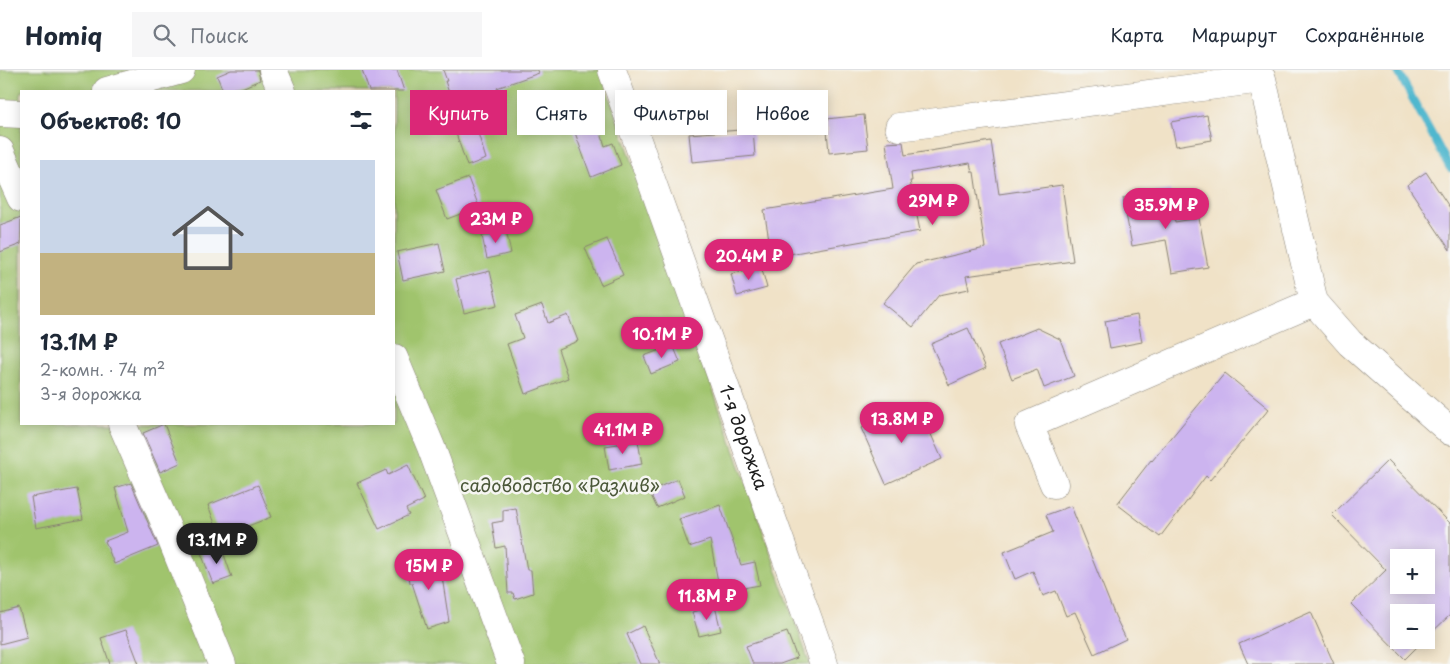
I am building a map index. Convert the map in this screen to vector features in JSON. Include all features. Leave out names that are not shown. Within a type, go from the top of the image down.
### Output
[{"type":"street","points":[[111,90],[181,70]]},
{"type":"street","points":[[273,70],[282,90]]},
{"type":"street","name":"1-я дорожка","points":[[612,70],[824,664]]},
{"type":"street","points":[[899,127],[1262,79],[1314,302],[1350,343],[1450,431]]},
{"type":"street","points":[[0,113],[20,114]]},
{"type":"street","points":[[0,151],[20,196]]},
{"type":"street","points":[[1054,484],[1029,425],[1314,302]]},
{"type":"street","points":[[395,360],[431,447],[511,664]]},
{"type":"street","points":[[122,425],[163,518],[222,664]]},
{"type":"green space","name":"садоводство «Разлив»","points":[[0,70],[600,70],[615,112],[615,135],[623,135],[810,664],[0,664]]},
{"type":"building","points":[[231,70],[258,70],[260,80],[237,90],[223,90],[217,76]]},
{"type":"building","points":[[362,70],[397,70],[404,91],[395,90],[369,90]]},
{"type":"building","points":[[443,70],[538,70],[539,73],[497,88],[498,90],[448,90],[445,81],[447,81]]},
{"type":"building","points":[[864,115],[868,149],[829,153],[828,119]]},
{"type":"building","points":[[1207,115],[1212,140],[1176,146],[1171,122]]},
{"type":"building","points":[[737,130],[737,135],[753,135],[755,156],[692,162],[689,135],[727,135],[727,131]]},
{"type":"building","points":[[457,135],[479,135],[486,159],[467,166]]},
{"type":"building","points":[[576,135],[602,135],[605,146],[613,143],[621,165],[591,177]]},
{"type":"building","points":[[991,141],[999,194],[1062,185],[1073,261],[966,276],[969,289],[939,295],[913,327],[883,303],[916,264],[985,248],[974,172],[972,172],[970,163],[911,173],[912,181],[910,181],[920,231],[772,257],[764,210],[893,189],[886,143],[903,142],[905,155]]},
{"type":"building","points":[[1426,172],[1450,208],[1450,250],[1407,185]]},
{"type":"building","points":[[468,178],[479,207],[447,219],[436,190]]},
{"type":"building","points":[[1170,190],[1175,222],[1199,218],[1208,267],[1172,273],[1166,240],[1132,246],[1123,198]]},
{"type":"building","points":[[20,217],[20,244],[0,252],[0,225]]},
{"type":"building","points":[[506,230],[511,253],[487,259],[482,236]]},
{"type":"building","points":[[607,239],[623,275],[601,285],[585,248]]},
{"type":"building","points":[[439,243],[445,271],[403,280],[397,252]]},
{"type":"building","points":[[761,266],[767,288],[737,296],[731,274]]},
{"type":"building","points":[[490,271],[498,305],[464,313],[456,279]]},
{"type":"building","points":[[542,305],[548,323],[568,315],[578,341],[558,349],[568,378],[525,394],[507,344],[523,338],[515,315]]},
{"type":"building","points":[[1137,315],[1142,342],[1110,348],[1105,321]]},
{"type":"building","points":[[968,328],[986,368],[949,385],[931,344]]},
{"type":"building","points":[[1037,328],[1060,339],[1074,376],[1044,388],[1037,369],[1012,379],[998,344]]},
{"type":"building","points":[[673,345],[680,362],[651,374],[644,356]]},
{"type":"building","points":[[1225,373],[1269,409],[1210,480],[1206,476],[1160,537],[1117,504],[1151,460]]},
{"type":"building","points":[[917,403],[942,459],[886,484],[861,428]]},
{"type":"building","points":[[164,425],[180,463],[160,472],[143,433]]},
{"type":"building","points":[[638,441],[642,464],[609,470],[605,446]]},
{"type":"building","points":[[1388,460],[1450,523],[1450,615],[1435,629],[1435,604],[1390,604],[1390,644],[1351,604],[1386,570],[1332,515]]},
{"type":"building","points":[[408,465],[424,500],[406,509],[409,515],[379,529],[357,483],[386,470],[388,475]]},
{"type":"building","points":[[678,479],[685,496],[657,508],[649,491]]},
{"type":"building","points":[[131,483],[158,546],[114,564],[105,541],[128,532],[115,488]]},
{"type":"building","points":[[258,485],[271,517],[220,537],[208,505]]},
{"type":"building","points":[[77,489],[83,519],[36,528],[31,497]]},
{"type":"building","points":[[720,505],[741,565],[755,562],[760,585],[720,592],[710,540],[689,547],[679,519]]},
{"type":"building","points":[[1071,506],[1126,639],[1094,654],[1075,612],[1066,616],[1056,591],[1043,596],[1033,571],[1015,579],[1004,552],[1053,532],[1046,515]]},
{"type":"building","points":[[516,508],[527,570],[531,570],[533,593],[515,599],[513,593],[508,593],[505,546],[496,548],[492,523],[503,521],[503,510]]},
{"type":"building","points":[[221,546],[232,577],[213,584],[201,553]]},
{"type":"building","points":[[439,557],[449,622],[427,629],[412,583],[410,583],[407,562]]},
{"type":"building","points":[[715,606],[721,631],[699,636],[692,612]]},
{"type":"building","points":[[19,608],[27,637],[0,644],[0,613]]},
{"type":"building","points":[[1311,612],[1334,664],[1248,664],[1239,644]]},
{"type":"building","points":[[643,626],[660,664],[640,664],[627,634]]},
{"type":"building","points":[[126,630],[139,664],[110,664],[101,638]]},
{"type":"building","points":[[787,632],[797,658],[780,664],[753,664],[746,646]]},
{"type":"building","points":[[1395,649],[1415,649],[1405,659]]},
{"type":"waterway","points":[[1397,70],[1450,168]]}]
